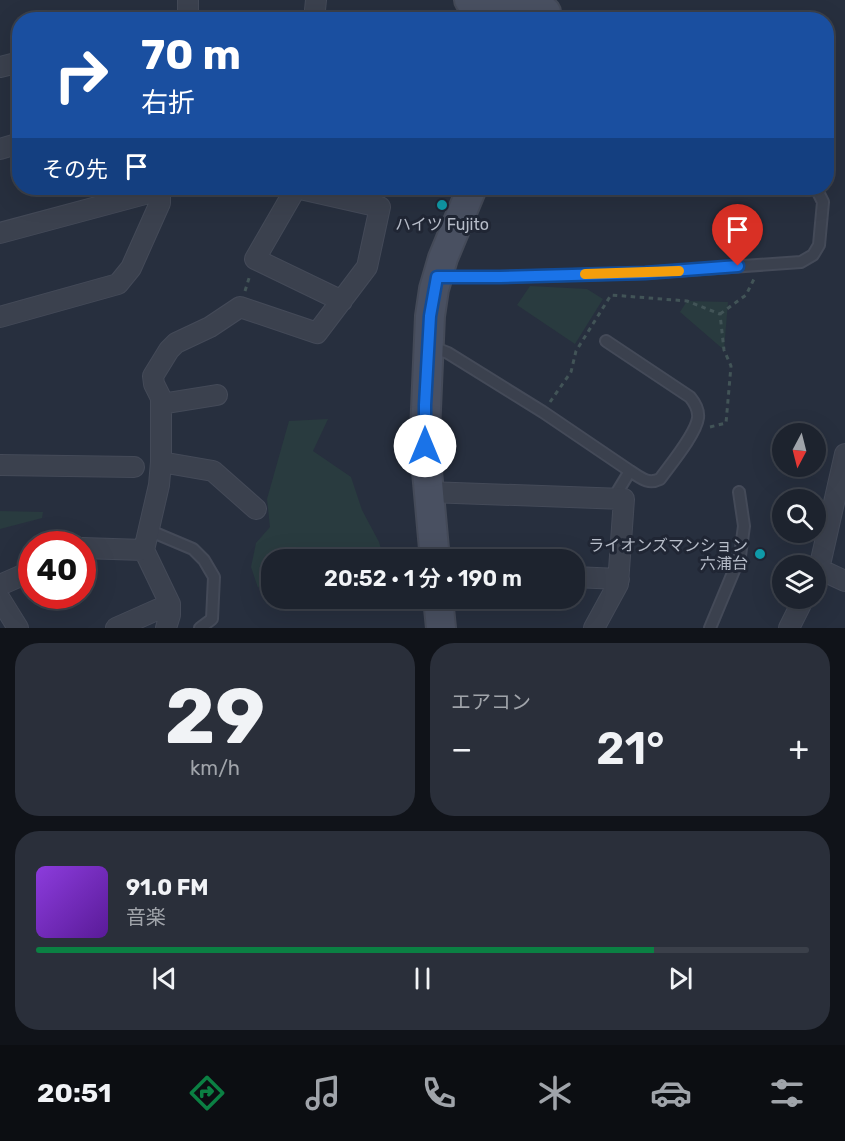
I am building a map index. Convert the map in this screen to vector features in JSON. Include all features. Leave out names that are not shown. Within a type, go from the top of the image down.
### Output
[{"type":"street","points":[[469,0],[546,11]]},
{"type":"street","points":[[0,233],[135,195]]},
{"type":"street","points":[[0,317],[118,284],[131,268],[160,203],[160,195]]},
{"type":"street","points":[[292,195],[255,259],[342,301]]},
{"type":"street","points":[[166,628],[170,615],[170,604],[146,540],[159,485],[161,462],[161,398],[153,376],[169,350],[177,343],[210,327],[240,307],[317,333],[367,267],[380,207],[327,195]]},
{"type":"street","points":[[434,549],[425,432],[432,302],[437,277],[464,195]]},
{"type":"street","points":[[161,404],[217,395]]},
{"type":"street","points":[[822,555],[841,492],[845,454]]},
{"type":"street","points":[[161,462],[213,471],[256,509]]},
{"type":"street","points":[[0,465],[134,467]]},
{"type":"street","points":[[428,492],[624,499],[618,584],[594,628]]},
{"type":"street","points":[[96,546],[146,540]]},
{"type":"street","points":[[826,575],[845,581]]},
{"type":"street","points":[[585,577],[619,579]]},
{"type":"street","points":[[18,582],[0,597],[18,628]]},
{"type":"street","points":[[116,628],[170,604]]},
{"type":"street","points":[[439,609],[441,628]]},
{"type":"street","points":[[789,628],[798,609]]},
{"type":"lane","points":[[437,277],[645,273],[801,262],[813,255],[819,245],[823,202],[820,195]]},
{"type":"lane","points":[[429,346],[448,352],[543,412],[646,482],[654,482],[660,479],[694,430],[698,418],[697,406],[690,397],[606,341]]},
{"type":"lane","points":[[613,499],[630,471]]},
{"type":"lane","points":[[710,628],[740,556],[744,526],[739,492]]},
{"type":"lane","points":[[146,540],[193,549],[204,560],[214,577],[212,619],[200,628]]},
{"type":"path","points":[[720,314],[746,295],[761,265]]},
{"type":"path","points":[[244,293],[250,275]]},
{"type":"path","points":[[543,412],[571,372],[576,351],[611,295],[687,301],[720,314]]},
{"type":"path","points":[[694,430],[726,423],[731,366],[724,350],[720,314]]},
{"type":"shaded area","points":[[530,286],[587,289],[603,299],[575,344],[517,305]]},
{"type":"shaded area","points":[[687,301],[728,302],[724,350],[680,312]]},
{"type":"shaded area","points":[[328,419],[313,451],[351,477],[362,510],[381,549],[295,549],[290,547],[288,549],[261,549],[261,584],[258,588],[251,567],[256,543],[270,527],[267,499],[289,421]]},
{"type":"shaded area","points":[[0,511],[43,512],[42,518],[0,529]]},
{"type":"slow traffic","points":[[585,274],[679,271]]},
{"type":"place","name":"ハイツ Fujito","points":[[442,205]]},
{"type":"place","name":"ライオンズマンション 六浦台","points":[[760,554]]},
{"type":"route","points":[[425,446],[430,316],[437,277],[645,273],[738,266]]}]
